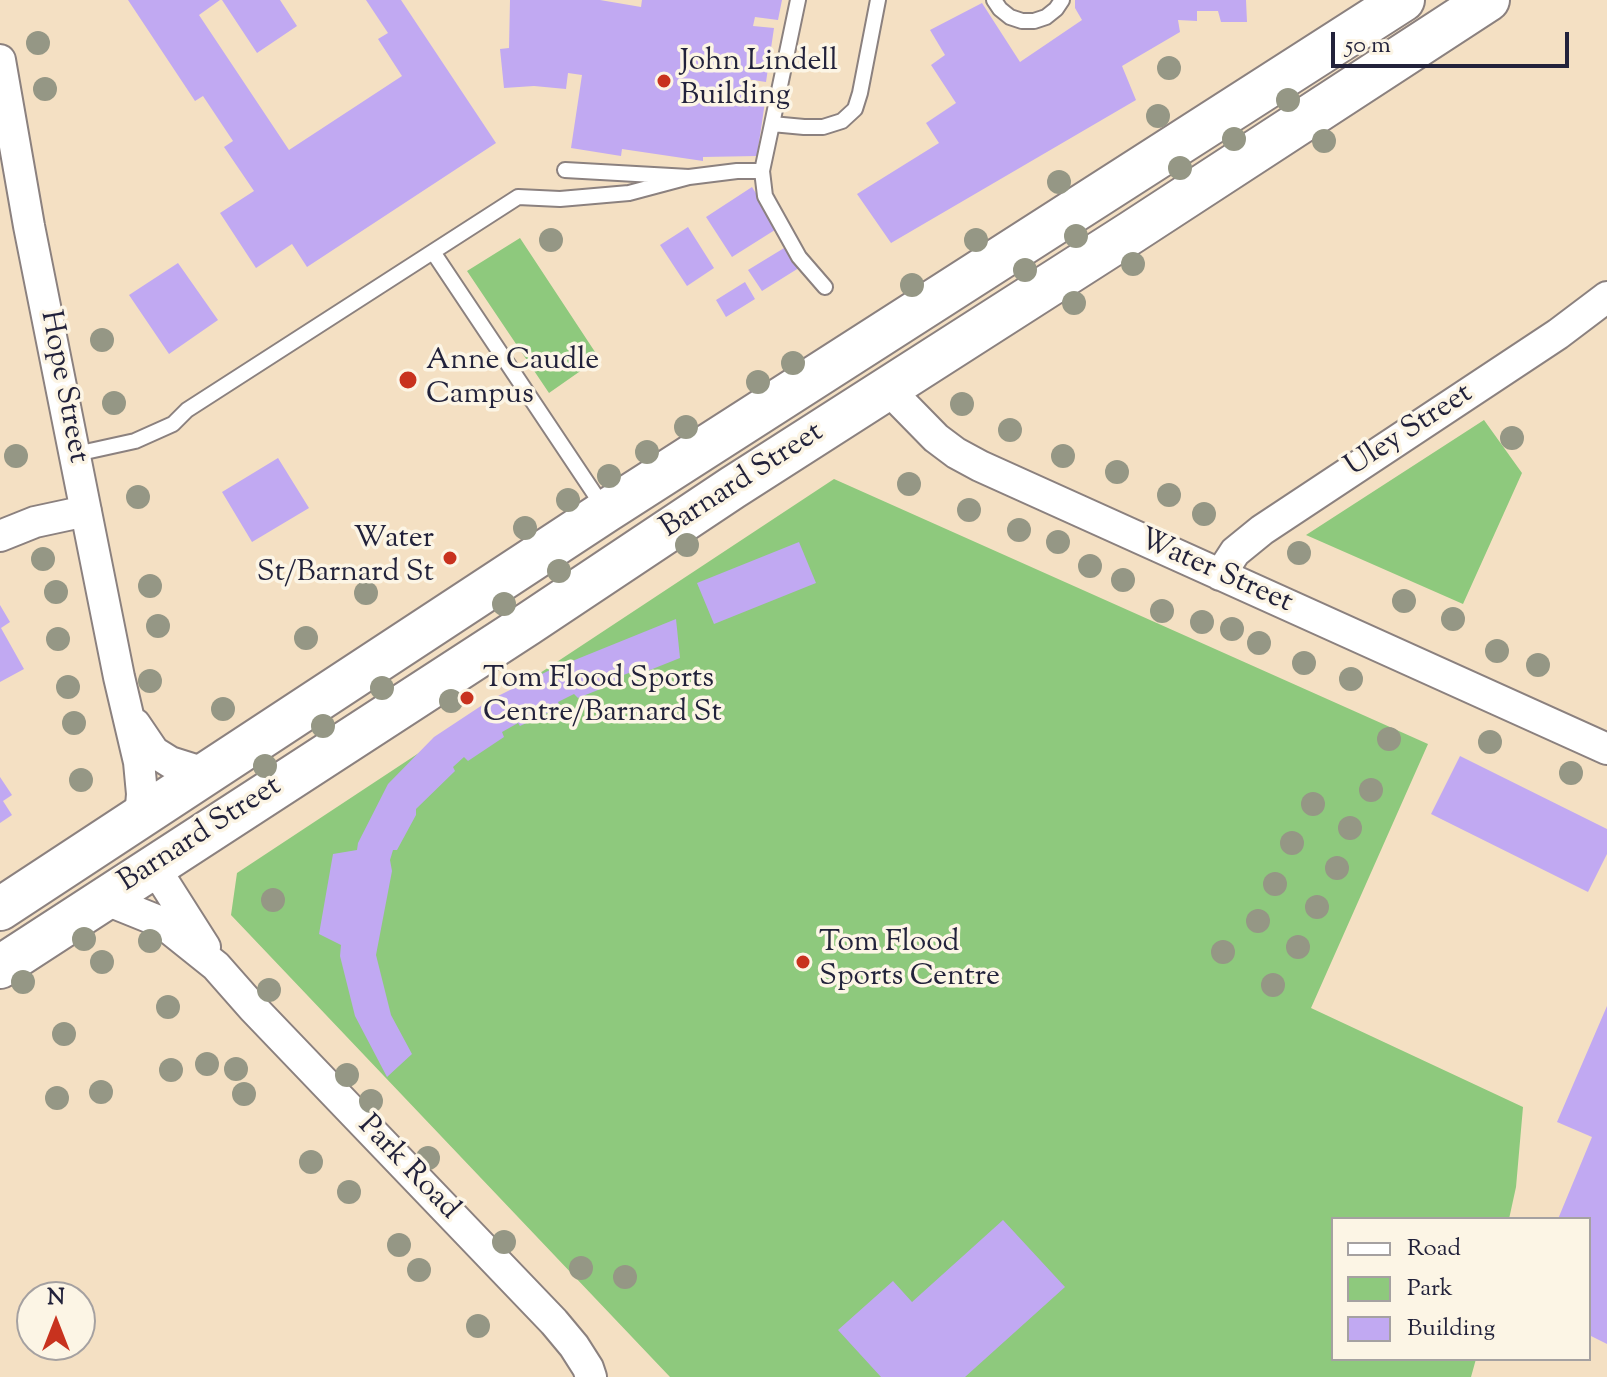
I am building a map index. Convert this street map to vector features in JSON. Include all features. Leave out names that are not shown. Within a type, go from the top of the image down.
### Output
[{"type":"main road","name":"Barnard Street","points":[[0,909],[606,511],[1403,0]]},
{"type":"main road","name":"Barnard Street","points":[[0,967],[888,389],[1446,12],[1488,0]]},
{"type":"main road","name":"Water Street","points":[[855,351],[888,389]]},
{"type":"main road","points":[[606,511],[616,518],[629,521],[645,520],[683,495],[694,491],[732,488]]},
{"type":"main road","points":[[0,934],[114,865],[139,861],[151,868]]},
{"type":"street","name":"Hope Street","points":[[0,60],[8,154],[29,226],[128,712],[141,778],[140,819]]},
{"type":"street","name":"Uley Street","points":[[1220,575],[1235,552],[1262,530],[1558,334],[1607,297]]},
{"type":"street","name":"Water Street","points":[[888,389],[936,438],[980,466],[1607,749]]},
{"type":"street","points":[[0,536],[35,522],[86,511]]},
{"type":"street","name":"Hope Street","points":[[128,712],[151,750],[170,762],[208,774]]},
{"type":"street","name":"Park Road","points":[[151,868],[175,899],[216,966],[554,1322],[574,1346],[591,1377]]},
{"type":"street","name":"Park Road","points":[[104,899],[161,922],[216,966]]},
{"type":"lane","points":[[798,0],[762,171],[765,196],[799,257],[825,287]]},
{"type":"lane","points":[[772,124],[823,127],[842,121],[855,109],[878,0]]},
{"type":"lane","points":[[994,0],[1010,17],[1034,21],[1046,17],[1062,0]]},
{"type":"lane","points":[[565,170],[689,177]]},
{"type":"lane","points":[[76,454],[135,441],[173,424],[187,410],[518,197],[560,199],[629,193],[689,177],[762,171]]},
{"type":"lane","points":[[433,252],[606,511]]},
{"type":"green space","points":[[520,238],[599,358],[549,393],[467,271]]},
{"type":"green space","points":[[1484,420],[1522,473],[1463,604],[1306,535]]},
{"type":"green space","name":"Tom Flood Sports Centre","points":[[834,479],[1428,744],[1311,1008],[1523,1107],[1516,1187],[1509,1217],[1331,1217],[1331,1361],[1475,1361],[1471,1377],[670,1377],[231,915],[237,873]]},
{"type":"building","points":[[128,0],[220,0],[199,15],[289,150],[402,76],[378,39],[388,33],[366,0],[401,0],[496,143],[307,267],[292,244],[256,268],[220,213],[254,191],[224,147],[233,141],[203,96],[195,101]]},
{"type":"building","points":[[222,0],[280,0],[297,26],[257,53]]},
{"type":"building","name":"John Lindell Building","points":[[510,0],[600,0],[641,7],[642,0],[782,0],[778,20],[755,17],[753,26],[774,28],[766,82],[746,79],[744,92],[766,95],[757,156],[703,157],[703,161],[622,149],[621,156],[571,148],[582,75],[568,73],[566,89],[534,86],[504,88],[500,49],[509,48]]},
{"type":"building","points":[[1075,0],[1246,0],[1247,22],[1221,22],[1218,11],[1197,11],[1197,21],[1178,20],[1180,32],[1122,66],[1136,100],[891,243],[857,194],[939,143],[926,123],[956,103],[931,65],[945,55],[930,30],[982,3],[1020,62],[1082,20],[1075,8]]},
{"type":"building","points":[[752,187],[778,228],[732,257],[706,217]]},
{"type":"building","points":[[688,227],[714,268],[687,286],[660,245]]},
{"type":"building","points":[[789,245],[802,266],[762,291],[748,270]]},
{"type":"building","points":[[178,263],[218,320],[169,354],[129,295]]},
{"type":"building","points":[[745,282],[755,299],[726,317],[716,300]]},
{"type":"building","points":[[278,458],[309,508],[252,542],[222,492]]},
{"type":"building","points":[[799,542],[816,583],[714,624],[697,583]]},
{"type":"building","points":[[0,605],[10,622],[1,628],[24,669],[0,682]]},
{"type":"building","points":[[676,619],[680,658],[640,674],[637,670],[618,677],[618,682],[578,698],[574,694],[558,702],[560,707],[502,732],[504,737],[468,761],[464,757],[453,767],[455,771],[416,809],[416,815],[397,850],[393,850],[390,860],[392,871],[376,955],[391,1015],[412,1054],[387,1077],[355,1016],[340,956],[341,945],[319,934],[333,854],[357,850],[388,784],[434,737],[490,700],[550,670]]},
{"type":"building","points":[[1460,756],[1607,829],[1607,854],[1588,892],[1431,814]]},
{"type":"building","points":[[0,777],[12,795],[3,801],[12,815],[0,823]]},
{"type":"building","points":[[1607,1006],[1607,1344],[1591,1336],[1591,1217],[1559,1217],[1592,1137],[1557,1122]]},
{"type":"building","points":[[1003,1220],[1065,1287],[965,1377],[881,1377],[838,1330],[893,1281],[912,1302]]},
{"type":"place","name":"John Lindell Building","points":[[664,81]]},
{"type":"place","name":"Anne Caudle Campus","points":[[408,380]]},
{"type":"place","name":"Water St/Barnard St","points":[[450,558]]},
{"type":"place","name":"Tom Flood Sports Centre/Barnard St","points":[[467,698]]},
{"type":"place","name":"Tom Flood Sports Centre","points":[[803,962]]}]
